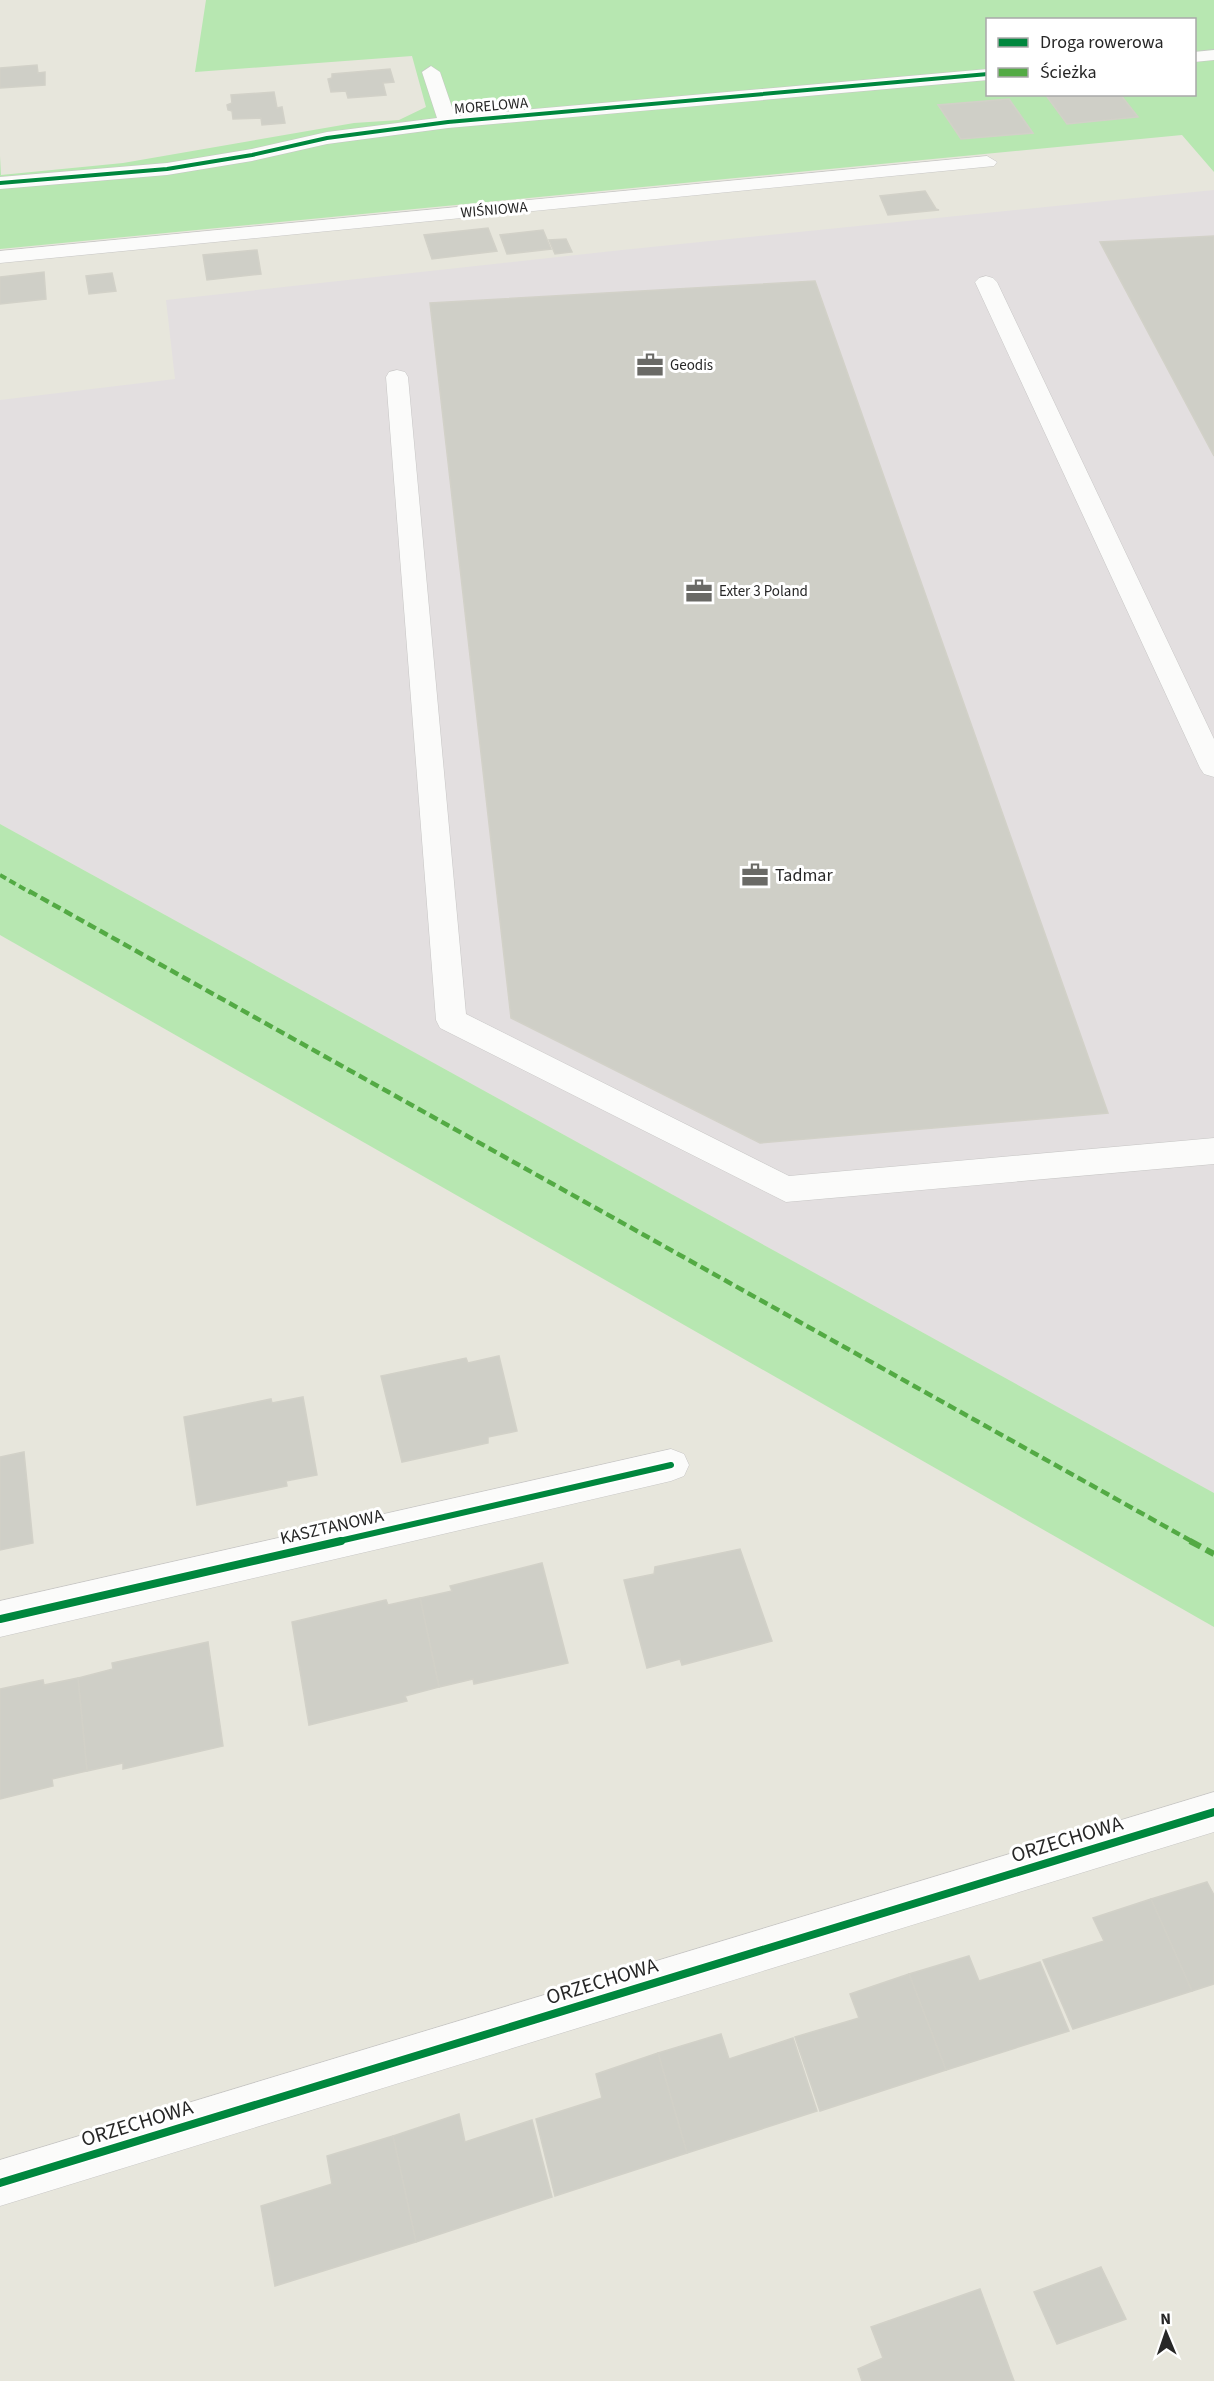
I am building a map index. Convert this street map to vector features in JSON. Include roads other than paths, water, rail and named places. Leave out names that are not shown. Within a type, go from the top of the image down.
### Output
[{"type":"street","points":[[1196,57],[1214,55]]},
{"type":"street","points":[[431,72],[448,122]]},
{"type":"street","name":"MORELOWA","points":[[0,183],[167,169],[327,138],[448,122],[986,74]]},
{"type":"street","name":"WIŚNIOWA","points":[[0,257],[987,162]]},
{"type":"street","points":[[986,282],[1214,768]]},
{"type":"street","points":[[397,377],[451,1020],[786,1189],[1214,1150]]},
{"type":"street","name":"KASZTANOWA","points":[[0,1619],[671,1465]]},
{"type":"street","name":"ORZECHOWA","points":[[0,2182],[1214,1812]]},
{"type":"place","name":"Geodis","points":[[650,365]]},
{"type":"place","name":"Exter 3 Poland","points":[[699,591]]},
{"type":"place","name":"Tadmar","points":[[755,875]]}]
